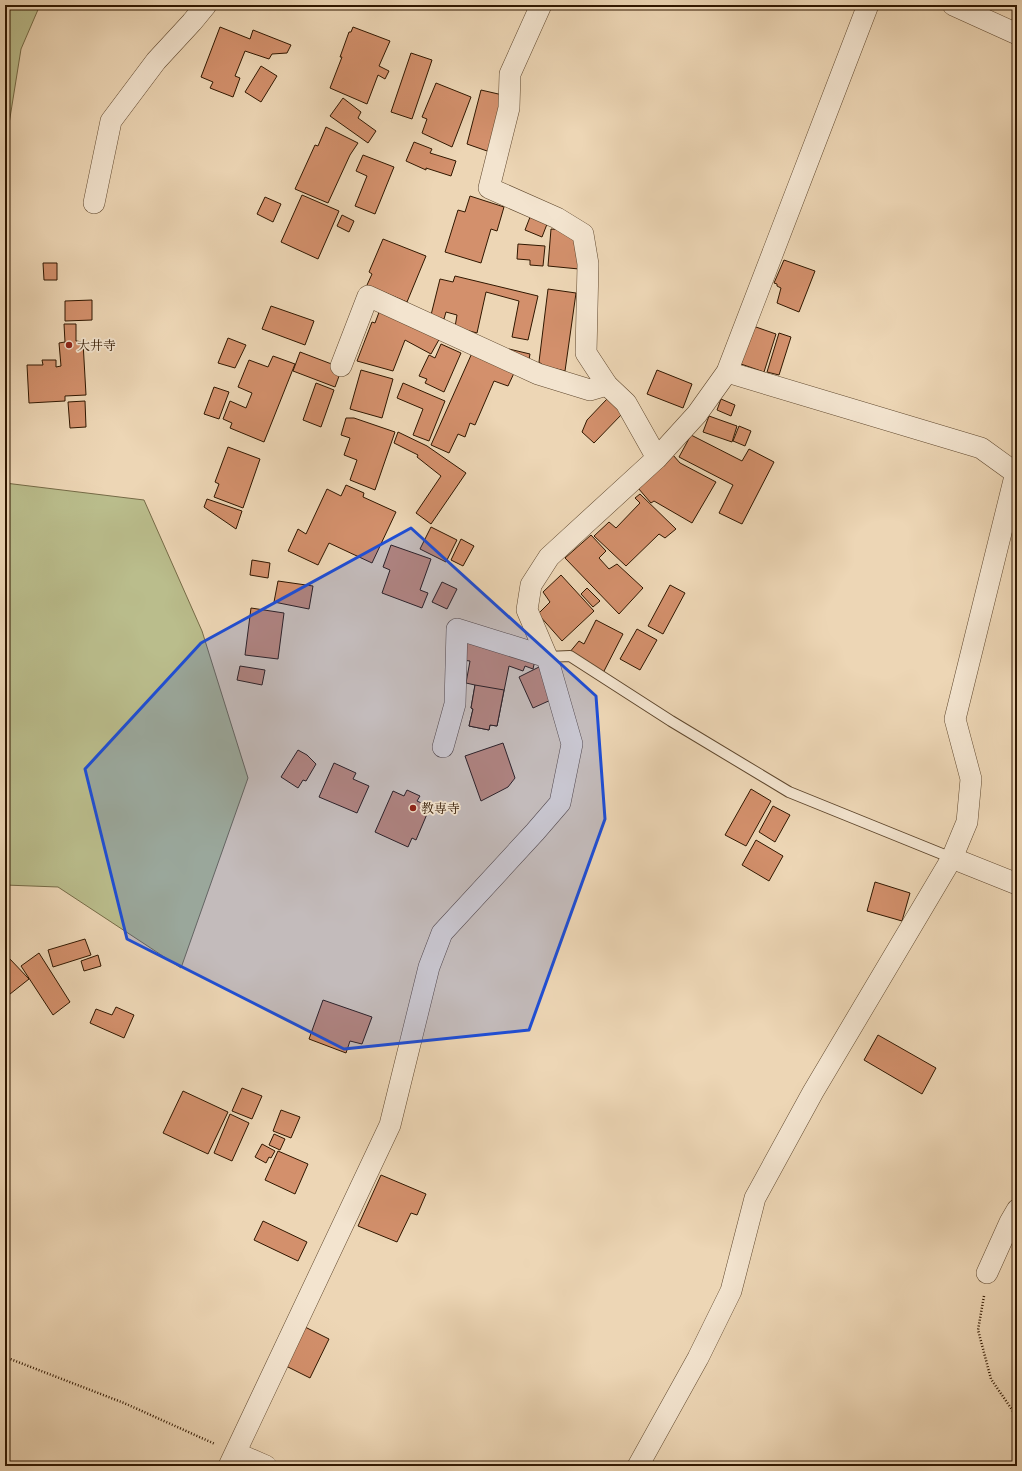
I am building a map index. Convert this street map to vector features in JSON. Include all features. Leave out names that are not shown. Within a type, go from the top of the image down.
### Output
[{"type":"street","points":[[94,203],[111,121],[156,61],[206,5]]},
{"type":"street","points":[[541,5],[510,74],[509,108],[489,188],[557,218],[583,234],[588,264],[586,353],[607,385],[626,403],[657,458]]},
{"type":"street","points":[[266,1466],[233,1459],[390,1125],[429,967],[442,933],[560,803],[572,744],[546,657],[528,610],[531,585],[549,556],[657,458],[697,414],[726,372],[868,5]]},
{"type":"street","points":[[953,5],[1017,34]]},
{"type":"street","points":[[341,366],[368,296],[538,374],[590,390],[607,385]]},
{"type":"street","points":[[638,1466],[698,1358],[731,1291],[755,1198],[817,1085],[952,858],[967,822],[971,779],[955,719],[1017,472],[981,448],[726,372]]},
{"type":"street","points":[[443,746],[456,704],[457,629],[546,657]]},
{"type":"street","points":[[952,858],[1017,884]]},
{"type":"street","points":[[987,1273],[1017,1210]]},
{"type":"lane","points":[[546,657],[570,656],[671,722],[789,792],[952,858]]},
{"type":"path","points":[[987,1273],[978,1330],[991,1379],[1017,1417]]},
{"type":"path","points":[[5,1357],[124,1403],[233,1459]]},
{"type":"highlighted area","points":[[411,528],[596,696],[605,819],[529,1030],[344,1049],[127,939],[85,769],[201,643]]},
{"type":"green space","points":[[5,5],[40,5],[21,49],[5,149]]},
{"type":"green space","points":[[5,483],[144,500],[202,631],[248,778],[181,968],[58,887],[5,885]]},
{"type":"building","points":[[220,27],[250,39],[253,30],[291,45],[287,53],[272,54],[269,59],[245,51],[235,76],[240,78],[233,97],[210,88],[213,82],[201,77]]},
{"type":"building","points":[[353,27],[390,41],[379,66],[389,71],[385,79],[378,75],[367,104],[330,88],[342,57],[340,57],[349,32],[351,32]]},
{"type":"building","points":[[411,53],[432,60],[412,119],[391,112]]},
{"type":"building","points":[[261,66],[277,76],[261,102],[245,92]]},
{"type":"building","points":[[436,83],[471,97],[452,147],[422,133],[427,119],[422,117]]},
{"type":"building","points":[[481,90],[507,96],[490,152],[467,144]]},
{"type":"building","points":[[343,98],[361,112],[358,118],[376,131],[368,143],[330,116]]},
{"type":"building","points":[[326,127],[358,143],[350,155],[328,203],[295,189],[315,145],[318,146]]},
{"type":"building","points":[[414,142],[432,149],[430,153],[456,161],[451,176],[426,168],[426,170],[406,161]]},
{"type":"building","points":[[363,155],[394,167],[375,214],[355,206],[367,176],[356,171]]},
{"type":"building","points":[[302,195],[339,211],[318,259],[281,242]]},
{"type":"building","points":[[470,196],[504,207],[497,231],[491,229],[481,263],[445,252],[458,210],[465,212]]},
{"type":"building","points":[[265,197],[281,204],[273,222],[257,214]]},
{"type":"building","points":[[532,212],[549,219],[542,237],[525,230]]},
{"type":"building","points":[[342,215],[354,221],[349,232],[337,226]]},
{"type":"building","points":[[551,229],[567,230],[577,243],[579,269],[548,266]]},
{"type":"building","points":[[383,239],[426,256],[407,302],[367,285],[372,274],[369,272]]},
{"type":"building","points":[[518,244],[545,246],[543,266],[530,265],[530,260],[517,259]]},
{"type":"building","points":[[784,260],[815,271],[799,312],[777,303],[781,288],[774,283]]},
{"type":"building","points":[[43,263],[57,263],[57,280],[44,280]]},
{"type":"building","points":[[455,276],[538,296],[528,340],[512,337],[519,301],[486,292],[477,333],[455,327],[457,315],[446,312],[444,319],[431,315],[440,279],[453,282]]},
{"type":"building","points":[[548,289],[576,293],[565,371],[544,366],[539,362]]},
{"type":"building","points":[[92,300],[92,320],[65,321],[65,301]]},
{"type":"building","points":[[271,306],[314,321],[305,345],[262,329]]},
{"type":"building","points":[[381,307],[441,336],[431,354],[405,340],[393,371],[357,361],[372,322],[375,323]]},
{"type":"building","points":[[64,324],[76,324],[76,341],[83,342],[86,395],[65,396],[65,401],[29,403],[27,365],[43,365],[42,360],[56,360],[56,367],[61,366],[59,343],[65,342]]},
{"type":"building","points":[[753,326],[776,334],[764,372],[741,364]]},
{"type":"building","points":[[779,333],[791,337],[779,375],[767,372]]},
{"type":"building","points":[[228,338],[246,345],[235,368],[218,363]]},
{"type":"building","points":[[441,344],[461,353],[444,392],[425,383],[427,379],[419,376],[429,355],[435,358]]},
{"type":"building","points":[[509,349],[530,354],[528,365]]},
{"type":"building","points":[[300,352],[342,368],[335,387],[293,371]]},
{"type":"building","points":[[472,353],[515,371],[508,386],[494,381],[475,425],[470,423],[465,437],[458,434],[449,453],[431,445]]},
{"type":"building","points":[[273,356],[295,364],[264,442],[230,428],[232,423],[223,419],[230,401],[246,408],[252,393],[238,387],[249,360],[268,367]]},
{"type":"building","points":[[361,370],[393,379],[382,418],[350,409]]},
{"type":"building","points":[[657,370],[692,384],[683,408],[647,394]]},
{"type":"building","points":[[316,383],[334,390],[321,427],[303,420]]},
{"type":"building","points":[[403,383],[445,401],[429,441],[413,435],[423,409],[397,398]]},
{"type":"building","points":[[214,387],[229,392],[219,419],[204,414]]},
{"type":"building","points":[[607,399],[622,414],[594,443],[582,432],[587,420]]},
{"type":"building","points":[[721,399],[735,405],[731,416],[717,410]]},
{"type":"building","points":[[85,401],[86,427],[70,428],[68,402]]},
{"type":"building","points":[[709,416],[737,426],[732,442],[703,432]]},
{"type":"building","points":[[346,418],[354,418],[395,432],[375,490],[350,480],[357,460],[344,455],[350,438],[341,435]]},
{"type":"building","points":[[739,426],[751,431],[745,446],[733,441]]},
{"type":"building","points":[[398,432],[427,446],[466,473],[431,524],[416,513],[441,476],[417,457],[418,455],[394,443]]},
{"type":"building","points":[[691,435],[742,461],[749,449],[774,462],[742,524],[719,513],[733,485],[679,457]]},
{"type":"building","points":[[228,447],[260,459],[243,508],[214,497],[219,484],[215,482]]},
{"type":"building","points":[[673,455],[680,463],[716,482],[692,523],[654,501],[651,503],[638,488]]},
{"type":"building","points":[[346,485],[364,493],[363,497],[396,512],[372,563],[329,543],[318,565],[288,551],[298,529],[306,534],[327,489],[341,496]]},
{"type":"building","points":[[640,494],[676,529],[665,538],[659,534],[626,566],[594,536],[609,522],[616,528],[640,503],[635,498]]},
{"type":"building","points":[[207,499],[242,511],[236,529],[204,507]]},
{"type":"building","points":[[431,527],[457,540],[446,562],[420,549]]},
{"type":"building","points":[[591,535],[606,551],[599,558],[609,569],[617,564],[643,588],[619,614],[565,558]]},
{"type":"building","points":[[461,539],[474,546],[463,566],[451,560]]},
{"type":"building","points":[[391,545],[431,559],[420,590],[428,593],[422,608],[382,593],[390,570],[383,567]]},
{"type":"building","points":[[252,560],[270,563],[268,578],[250,575]]},
{"type":"building","points":[[561,575],[594,611],[562,641],[538,614],[550,602],[543,592]]},
{"type":"building","points":[[278,581],[313,586],[309,609],[274,602]]},
{"type":"building","points":[[442,582],[457,589],[447,609],[432,602]]},
{"type":"building","points":[[670,585],[685,593],[663,634],[648,626]]},
{"type":"building","points":[[587,588],[600,601],[593,607],[581,594]]},
{"type":"building","points":[[251,608],[284,613],[278,659],[245,655]]},
{"type":"building","points":[[596,620],[623,634],[602,675],[569,653],[579,641],[584,644]]},
{"type":"building","points":[[637,629],[657,640],[640,670],[620,659]]},
{"type":"building","points":[[468,639],[535,660],[533,669],[525,666],[523,671],[509,666],[497,726],[490,725],[489,730],[469,726],[473,709],[471,708],[475,685],[466,683],[470,661],[462,660]]},
{"type":"building","points":[[240,666],[265,670],[262,685],[237,680]]},
{"type":"building","points":[[539,667],[553,699],[533,708],[519,677]]},
{"type":"building","points":[[475,685],[504,690],[497,726],[490,725],[489,730],[469,726],[473,709],[471,708]]},
{"type":"building","points":[[503,743],[515,778],[508,787],[481,801],[465,756]]},
{"type":"building","points":[[298,750],[307,755],[316,764],[306,781],[303,780],[298,788],[281,777]]},
{"type":"building","points":[[334,763],[356,773],[353,779],[369,786],[357,813],[319,797]]},
{"type":"building","points":[[751,789],[771,801],[746,846],[725,835]]},
{"type":"building","points":[[407,790],[420,796],[417,801],[430,807],[416,840],[412,838],[408,847],[375,832],[393,791],[404,796]]},
{"type":"building","points":[[773,806],[790,815],[775,842],[759,832]]},
{"type":"building","points":[[756,840],[783,856],[769,881],[742,865]]},
{"type":"building","points":[[875,882],[910,893],[902,921],[867,911]]},
{"type":"building","points":[[85,939],[91,955],[53,967],[48,950]]},
{"type":"building","points":[[39,953],[70,1002],[53,1015],[21,966]]},
{"type":"building","points":[[98,955],[101,966],[84,971],[81,961]]},
{"type":"building","points":[[9,958],[29,979],[5,998],[5,961]]},
{"type":"building","points":[[323,1000],[372,1017],[362,1044],[350,1041],[346,1053],[309,1039]]},
{"type":"building","points":[[116,1007],[134,1015],[124,1038],[90,1023],[96,1009],[112,1015]]},
{"type":"building","points":[[878,1035],[936,1068],[922,1094],[864,1060]]},
{"type":"building","points":[[242,1088],[262,1096],[252,1119],[232,1111]]},
{"type":"building","points":[[183,1091],[228,1112],[208,1154],[163,1133]]},
{"type":"building","points":[[281,1110],[300,1117],[291,1138],[273,1131]]},
{"type":"building","points":[[230,1114],[249,1123],[232,1161],[214,1153]]},
{"type":"building","points":[[274,1134],[285,1139],[280,1150],[269,1145]]},
{"type":"building","points":[[262,1144],[275,1151],[266,1163],[255,1157]]},
{"type":"building","points":[[278,1151],[308,1164],[295,1194],[265,1180]]},
{"type":"building","points":[[381,1175],[426,1194],[417,1215],[411,1213],[397,1242],[358,1226]]},
{"type":"building","points":[[263,1221],[307,1242],[298,1261],[254,1240]]},
{"type":"building","points":[[305,1327],[329,1339],[310,1378],[286,1366]]},
{"type":"place","name":"大井寺","points":[[69,345]]},
{"type":"place","name":"教専寺","points":[[413,808]]}]
